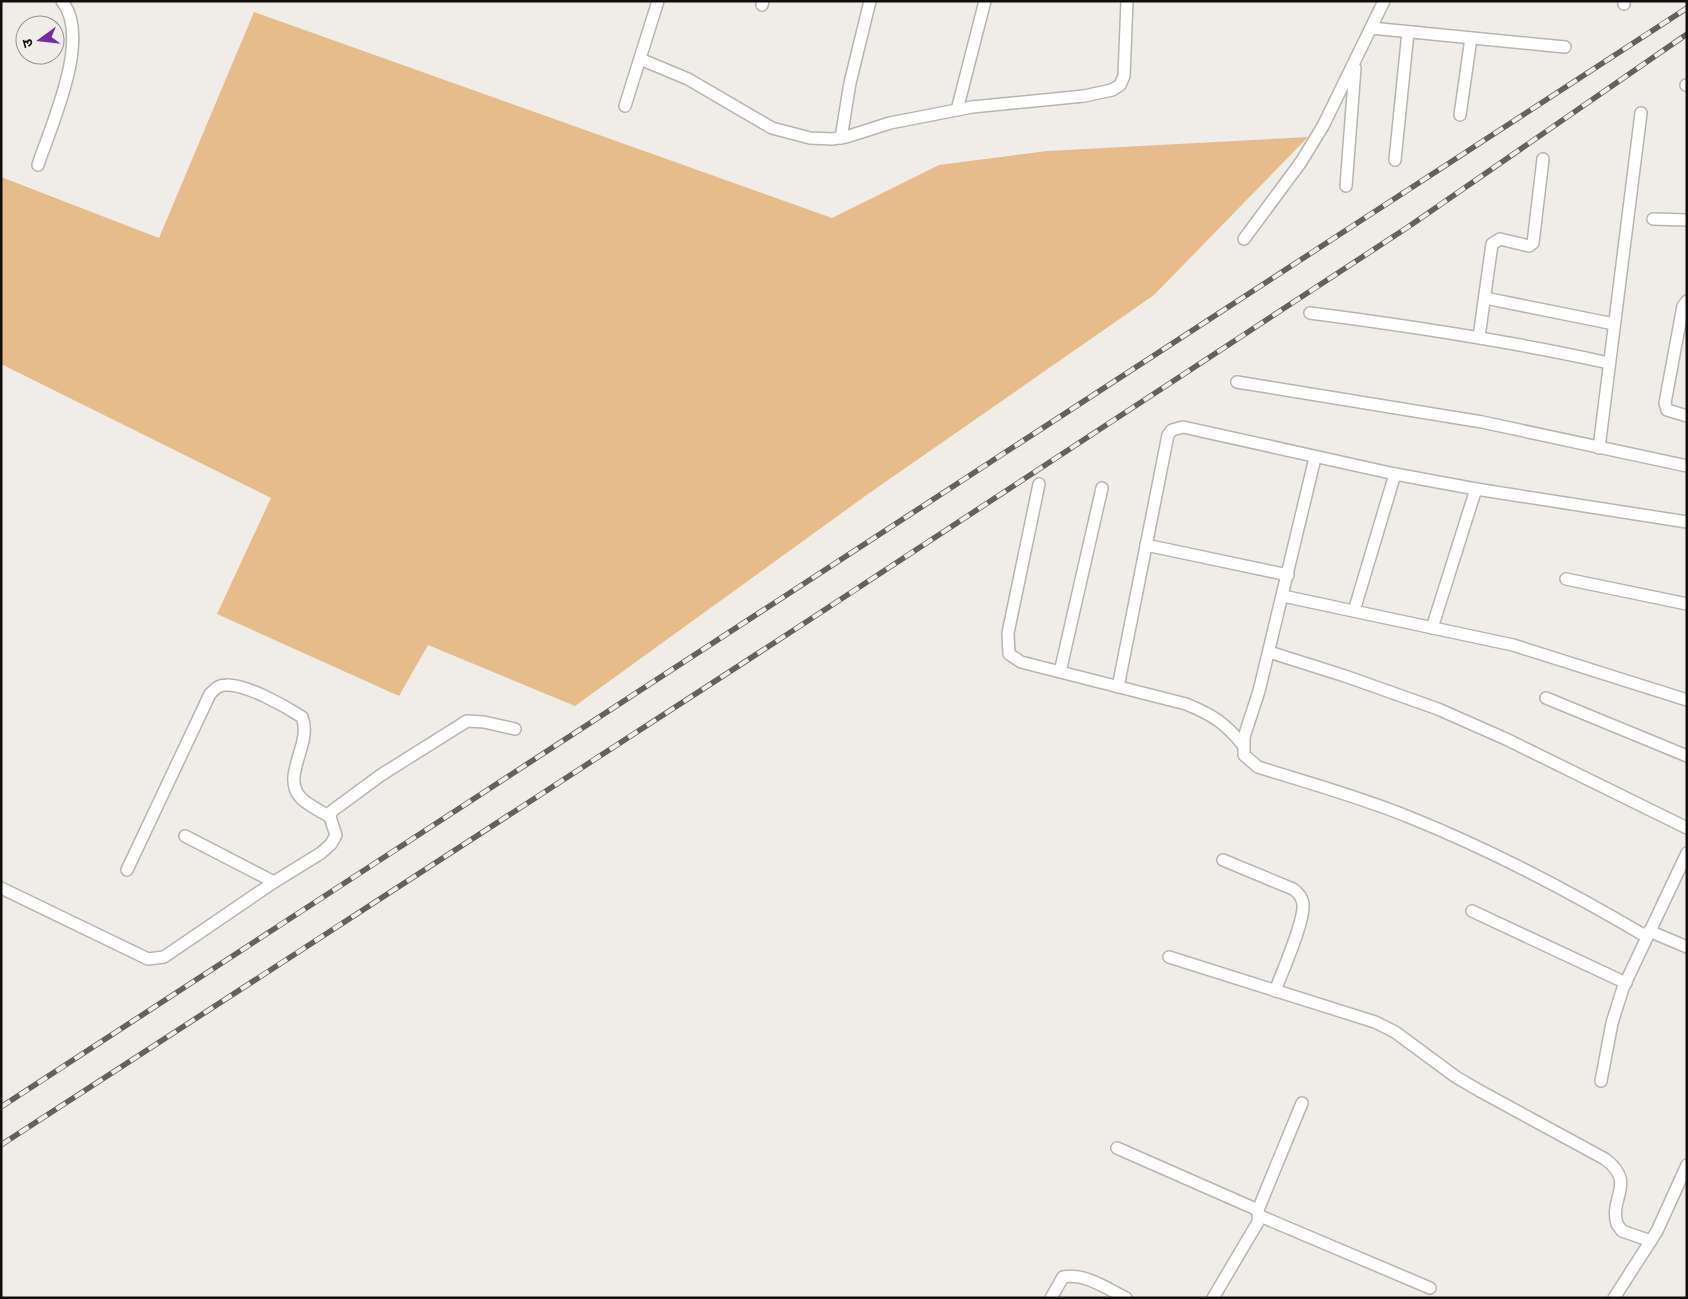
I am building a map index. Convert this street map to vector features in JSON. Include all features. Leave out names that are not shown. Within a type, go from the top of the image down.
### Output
[{"type":"street","points":[[38,165],[72,55],[71,18],[62,1]]},
{"type":"street","points":[[625,106],[658,1]]},
{"type":"street","points":[[841,138],[850,83],[870,1]]},
{"type":"street","points":[[957,110],[985,1]]},
{"type":"street","points":[[640,58],[688,78],[772,128],[810,138],[841,138],[890,123],[957,110],[1084,96],[1112,90],[1120,85],[1124,76],[1127,1]]},
{"type":"street","points":[[1244,239],[1300,162],[1323,126],[1384,1]]},
{"type":"street","points":[[1371,28],[1565,47]]},
{"type":"street","points":[[1395,160],[1408,32]]},
{"type":"street","points":[[1460,115],[1471,38]]},
{"type":"street","points":[[1346,186],[1355,62]]},
{"type":"street","points":[[1599,448],[1641,113]]},
{"type":"street","points":[[1479,337],[1494,242],[1500,239],[1529,246],[1532,244],[1543,158]]},
{"type":"street","points":[[1653,219],[1687,220]]},
{"type":"street","points":[[1485,298],[1614,324]]},
{"type":"street","points":[[1687,301],[1683,306],[1665,403],[1670,412],[1687,416]]},
{"type":"street","points":[[1310,313],[1479,337],[1610,363]]},
{"type":"street","points":[[1237,382],[1482,422],[1687,466]]},
{"type":"street","points":[[1118,687],[1168,435],[1176,427],[1315,458],[1476,490],[1687,522]]},
{"type":"street","points":[[1315,458],[1269,652],[1243,745],[1244,755],[1258,767],[1410,817],[1519,867],[1648,934],[1687,947]]},
{"type":"street","points":[[1354,611],[1395,474]]},
{"type":"street","points":[[1039,484],[1007,646],[1009,654],[1015,660],[1186,704],[1209,713],[1225,724],[1243,745]]},
{"type":"street","points":[[1060,672],[1102,488]]},
{"type":"street","points":[[1432,628],[1476,490]]},
{"type":"street","points":[[1146,545],[1288,575]]},
{"type":"street","points":[[1566,579],[1687,604]]},
{"type":"street","points":[[1283,596],[1513,646],[1687,700]]},
{"type":"street","points":[[1269,652],[1345,676],[1438,709],[1506,739],[1687,828]]},
{"type":"street","points":[[126,870],[210,694],[217,687],[226,685],[243,688],[302,717],[306,734],[295,768],[294,780],[296,791],[302,799],[330,817]]},
{"type":"street","points":[[1546,698],[1687,756]]},
{"type":"street","points":[[1,888],[148,958],[157,959],[172,954],[274,882],[321,853],[331,844],[336,835],[330,817],[332,811],[346,799],[461,724],[474,720],[515,729]]},
{"type":"street","points":[[185,836],[274,882]]},
{"type":"street","points":[[1601,1081],[1612,1023],[1626,983],[1687,853]]},
{"type":"street","points":[[1224,860],[1293,888],[1300,894],[1303,906],[1302,918],[1275,991]]},
{"type":"street","points":[[1472,911],[1626,983]]},
{"type":"street","points":[[1169,957],[1375,1022],[1388,1029],[1480,1091],[1605,1159],[1620,1173],[1617,1224],[1622,1231],[1651,1241]]},
{"type":"street","points":[[1213,1298],[1259,1213],[1302,1103]]},
{"type":"street","points":[[1117,1148],[1430,1288]]},
{"type":"street","points":[[1614,1298],[1651,1241],[1674,1197],[1687,1165]]},
{"type":"street","points":[[1051,1298],[1063,1277],[1072,1276],[1083,1277],[1126,1298]]},
{"type":"shaded area","points":[[254,12],[832,218],[939,165],[1047,151],[1308,137],[1154,295],[868,494],[575,706],[428,645],[399,696],[217,614],[271,498],[1,364],[1,177],[159,238]]},
{"type":"railway","points":[[1,1107],[1687,8]]},
{"type":"railway","points":[[1,1145],[800,626],[1408,227],[1687,34]]}]
